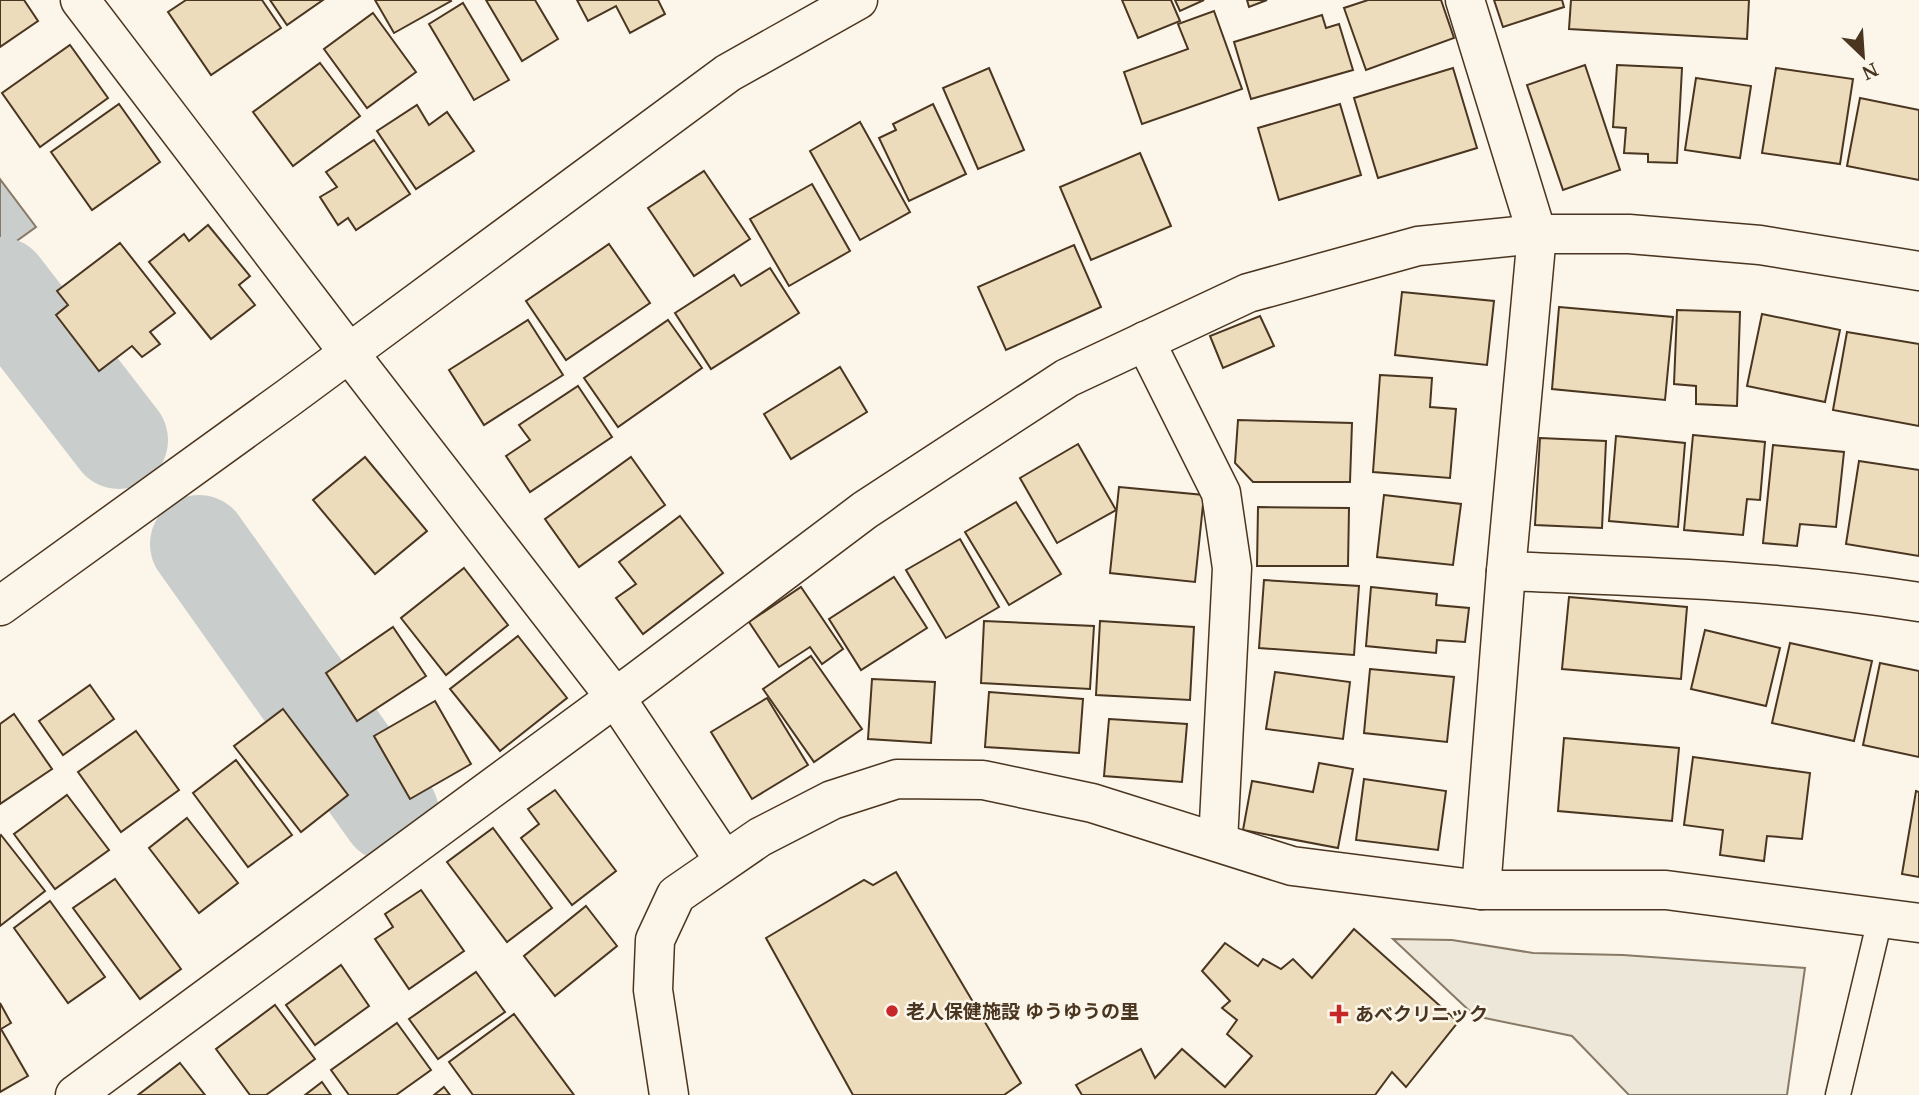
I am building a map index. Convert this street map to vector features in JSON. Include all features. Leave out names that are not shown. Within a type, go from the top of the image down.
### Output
[{"type":"street","points":[[80,0],[615,697],[724,860]]},
{"type":"street","points":[[0,606],[727,74],[858,0]]},
{"type":"street","points":[[1465,0],[1537,234],[1506,571],[1481,890]]},
{"type":"street","points":[[75,1095],[865,510],[1067,378],[1248,293],[1418,246],[1537,234],[1629,234],[1760,245],[1919,271]]},
{"type":"street","points":[[1145,341],[1221,493],[1231,568],[1218,842]]},
{"type":"street","points":[[1506,571],[1725,580],[1864,593],[1919,602]]},
{"type":"street","points":[[669,1095],[653,990],[655,940],[676,895],[760,837],[832,800],[897,779],[983,780],[1092,803],[1292,866],[1481,890],[1666,890],[1919,923]]},
{"type":"lane","points":[[1838,1095],[1880,919]]},
{"type":"shaded area","points":[[0,179],[36,227],[0,253]]},
{"type":"shaded area","points":[[1393,939],[1452,940],[1533,953],[1623,955],[1805,968],[1787,1095],[1629,1095],[1572,1036],[1475,1016]]},
{"type":"building","points":[[0,0],[24,0],[38,21],[0,47]]},
{"type":"building","points":[[186,0],[262,0],[281,28],[211,75],[168,12]]},
{"type":"building","points":[[270,0],[323,0],[287,25]]},
{"type":"building","points":[[375,0],[450,0],[451,1],[394,33]]},
{"type":"building","points":[[486,0],[535,0],[558,39],[522,61]]},
{"type":"building","points":[[577,0],[658,0],[665,14],[630,33],[616,6],[588,21]]},
{"type":"building","points":[[1122,0],[1171,0],[1180,21],[1138,38]]},
{"type":"building","points":[[1175,0],[1204,0],[1180,11]]},
{"type":"building","points":[[1247,0],[1267,0],[1249,7]]},
{"type":"building","points":[[1368,0],[1441,0],[1454,38],[1366,70],[1344,8]]},
{"type":"building","points":[[1494,0],[1562,0],[1564,7],[1503,27]]},
{"type":"building","points":[[1571,0],[1749,0],[1747,39],[1569,29]]},
{"type":"building","points":[[463,3],[509,80],[474,100],[429,24]]},
{"type":"building","points":[[1214,11],[1242,89],[1142,124],[1124,72],[1188,49],[1178,24]]},
{"type":"building","points":[[373,13],[416,72],[367,108],[324,49]]},
{"type":"building","points":[[1322,15],[1326,28],[1339,24],[1353,70],[1251,99],[1234,42]]},
{"type":"building","points":[[70,45],[108,98],[40,147],[2,93]]},
{"type":"building","points":[[320,63],[360,116],[293,166],[253,112]]},
{"type":"building","points":[[1585,65],[1620,170],[1563,190],[1527,85]]},
{"type":"building","points":[[1617,65],[1682,68],[1677,163],[1648,162],[1648,154],[1624,153],[1626,128],[1613,127]]},
{"type":"building","points":[[989,68],[1024,150],[978,169],[943,88]]},
{"type":"building","points":[[1453,68],[1477,148],[1378,178],[1354,98]]},
{"type":"building","points":[[1776,68],[1853,79],[1840,164],[1762,153]]},
{"type":"building","points":[[1696,78],[1751,86],[1740,158],[1685,150]]},
{"type":"building","points":[[1860,98],[1919,110],[1919,180],[1847,166]]},
{"type":"building","points":[[119,104],[160,162],[92,210],[51,152]]},
{"type":"building","points":[[933,104],[966,174],[909,201],[879,138],[896,130],[893,124]]},
{"type":"building","points":[[1340,104],[1361,175],[1279,200],[1258,128]]},
{"type":"building","points":[[417,105],[429,125],[447,112],[474,151],[416,189],[377,131]]},
{"type":"building","points":[[860,122],[910,212],[860,240],[810,151]]},
{"type":"building","points":[[374,140],[410,194],[356,230],[348,218],[338,225],[320,197],[337,187],[326,172]]},
{"type":"building","points":[[1140,153],[1171,226],[1091,260],[1060,187]]},
{"type":"building","points":[[704,171],[750,239],[694,276],[648,208]]},
{"type":"building","points":[[812,184],[850,251],[789,286],[750,219]]},
{"type":"building","points":[[208,225],[250,276],[239,285],[255,305],[211,339],[149,262],[184,234],[189,241]]},
{"type":"building","points":[[120,243],[175,313],[150,332],[160,344],[142,357],[132,346],[99,371],[56,315],[68,305],[57,291]]},
{"type":"building","points":[[609,244],[650,303],[566,360],[526,301]]},
{"type":"building","points":[[1074,245],[1101,307],[1006,350],[978,287]]},
{"type":"building","points":[[770,268],[799,313],[711,369],[675,313],[734,275],[741,286]]},
{"type":"building","points":[[1402,292],[1494,301],[1487,365],[1395,355]]},
{"type":"building","points":[[1559,307],[1673,317],[1665,400],[1552,389]]},
{"type":"building","points":[[1677,310],[1740,312],[1737,406],[1696,404],[1696,386],[1674,384]]},
{"type":"building","points":[[1762,314],[1840,330],[1825,402],[1747,386]]},
{"type":"building","points":[[1260,316],[1274,346],[1223,368],[1210,336]]},
{"type":"building","points":[[528,320],[563,375],[484,425],[449,370]]},
{"type":"building","points":[[668,320],[702,368],[618,427],[584,378]]},
{"type":"building","points":[[1847,332],[1919,344],[1919,426],[1833,410]]},
{"type":"building","points":[[840,367],[867,412],[791,459],[764,414]]},
{"type":"building","points":[[1380,375],[1432,378],[1430,407],[1456,409],[1450,478],[1373,472]]},
{"type":"building","points":[[578,386],[612,437],[530,492],[506,456],[530,440],[519,425]]},
{"type":"building","points":[[1238,420],[1352,423],[1350,482],[1253,482],[1235,463]]},
{"type":"building","points":[[1693,435],[1765,442],[1760,500],[1747,499],[1743,535],[1684,530]]},
{"type":"building","points":[[1616,436],[1685,443],[1678,527],[1609,521]]},
{"type":"building","points":[[1540,438],[1606,441],[1602,528],[1535,525]]},
{"type":"building","points":[[1078,444],[1116,510],[1057,543],[1020,478]]},
{"type":"building","points":[[1773,445],[1844,452],[1836,527],[1800,524],[1797,546],[1763,543]]},
{"type":"building","points":[[365,457],[427,531],[375,574],[313,500]]},
{"type":"building","points":[[631,457],[665,505],[579,567],[545,519]]},
{"type":"building","points":[[1859,461],[1919,470],[1919,556],[1846,544]]},
{"type":"building","points":[[1119,487],[1204,495],[1195,582],[1110,573]]},
{"type":"building","points":[[1384,495],[1461,504],[1453,565],[1377,557]]},
{"type":"building","points":[[1016,502],[1061,574],[1009,605],[965,532]]},
{"type":"building","points":[[1258,507],[1349,508],[1348,566],[1257,566]]},
{"type":"building","points":[[680,516],[723,573],[643,634],[616,598],[636,584],[619,562]]},
{"type":"building","points":[[960,539],[999,607],[946,638],[906,570]]},
{"type":"building","points":[[464,568],[508,625],[446,675],[401,618]]},
{"type":"building","points":[[894,577],[927,628],[861,670],[829,619]]},
{"type":"building","points":[[1264,580],[1359,586],[1354,655],[1259,648]]},
{"type":"building","points":[[801,587],[843,649],[822,664],[810,647],[779,667],[749,622]]},
{"type":"building","points":[[1371,587],[1437,594],[1436,605],[1469,608],[1465,642],[1437,640],[1436,653],[1366,646]]},
{"type":"building","points":[[1569,597],[1687,607],[1681,679],[1562,669]]},
{"type":"building","points":[[984,621],[1094,626],[1090,689],[981,683]]},
{"type":"building","points":[[1100,621],[1194,627],[1190,700],[1096,695]]},
{"type":"building","points":[[393,627],[426,676],[357,721],[326,673]]},
{"type":"building","points":[[1705,630],[1780,648],[1766,706],[1691,689]]},
{"type":"building","points":[[518,636],[567,698],[500,751],[450,689]]},
{"type":"building","points":[[1790,643],[1872,661],[1854,741],[1772,723]]},
{"type":"building","points":[[811,656],[862,729],[814,762],[763,689]]},
{"type":"building","points":[[1880,663],[1919,671],[1919,757],[1863,745]]},
{"type":"building","points":[[1370,669],[1454,677],[1447,742],[1364,733]]},
{"type":"building","points":[[1275,672],[1350,682],[1343,739],[1266,729]]},
{"type":"building","points":[[872,679],[935,682],[931,743],[868,739]]},
{"type":"building","points":[[90,685],[114,719],[63,755],[39,721]]},
{"type":"building","points":[[989,692],[1083,699],[1079,753],[985,747]]},
{"type":"building","points":[[767,698],[808,765],[752,799],[711,732]]},
{"type":"building","points":[[435,701],[471,764],[410,799],[374,736]]},
{"type":"building","points":[[283,709],[348,795],[301,832],[234,746]]},
{"type":"building","points":[[14,714],[52,769],[0,804],[0,724]]},
{"type":"building","points":[[1109,719],[1187,724],[1182,782],[1104,776]]},
{"type":"building","points":[[136,731],[179,790],[121,832],[78,772]]},
{"type":"building","points":[[1564,738],[1679,748],[1672,821],[1558,811]]},
{"type":"building","points":[[1693,757],[1810,773],[1802,839],[1767,836],[1764,861],[1720,855],[1723,830],[1684,825]]},
{"type":"building","points":[[236,760],[292,835],[248,867],[193,793]]},
{"type":"building","points":[[1319,763],[1353,769],[1338,848],[1243,830],[1252,781],[1313,792]]},
{"type":"building","points":[[1364,779],[1446,791],[1438,850],[1356,840]]},
{"type":"building","points":[[555,790],[616,871],[572,905],[521,838],[539,824],[528,809]]},
{"type":"building","points":[[1916,791],[1919,792],[1919,877],[1902,874]]},
{"type":"building","points":[[67,795],[109,850],[55,889],[14,834]]},
{"type":"building","points":[[187,818],[238,883],[199,913],[149,848]]},
{"type":"building","points":[[493,828],[552,908],[507,942],[447,862]]},
{"type":"building","points":[[0,836],[45,891],[0,926]]},
{"type":"building","name":"老人保健施設 ゆうゆうの里","points":[[896,872],[1021,1083],[1004,1095],[853,1095],[766,938],[864,880],[873,885]]},
{"type":"building","points":[[115,879],[181,969],[140,999],[73,908]]},
{"type":"building","points":[[421,890],[464,951],[409,989],[375,939],[393,927],[385,914]]},
{"type":"building","points":[[50,901],[105,977],[68,1003],[14,928]]},
{"type":"building","points":[[586,906],[617,946],[555,996],[524,956]]},
{"type":"building","name":"あべクリニック","points":[[1354,929],[1458,1022],[1406,1087],[1392,1072],[1375,1095],[1082,1095],[1076,1085],[1141,1049],[1155,1078],[1182,1049],[1225,1087],[1252,1056],[1227,1034],[1237,1020],[1222,1008],[1230,1001],[1202,971],[1225,943],[1258,966],[1263,959],[1281,969],[1293,959],[1312,978]]},
{"type":"building","points":[[341,965],[369,1006],[315,1045],[286,1005]]},
{"type":"building","points":[[476,972],[505,1012],[438,1059],[409,1019]]},
{"type":"building","points":[[0,1003],[11,1023],[1,1029],[28,1076],[0,1092]]},
{"type":"building","points":[[275,1005],[315,1059],[266,1095],[250,1095],[216,1049]]},
{"type":"building","points":[[514,1014],[574,1095],[473,1095],[449,1062]]},
{"type":"building","points":[[397,1023],[431,1070],[396,1095],[349,1095],[331,1070]]},
{"type":"building","points":[[180,1063],[205,1095],[138,1095]]},
{"type":"building","points":[[322,1082],[331,1095],[305,1095]]},
{"type":"building","points":[[444,1087],[450,1095],[434,1095]]},
{"type":"waterway","points":[[0,286],[119,440]]},
{"type":"waterway","points":[[199,544],[390,813]]},
{"type":"place","name":"老人保健施設 ゆうゆうの里","points":[[892,1011]]},
{"type":"place","name":"あべクリニック","points":[[1339,1014]]}]
